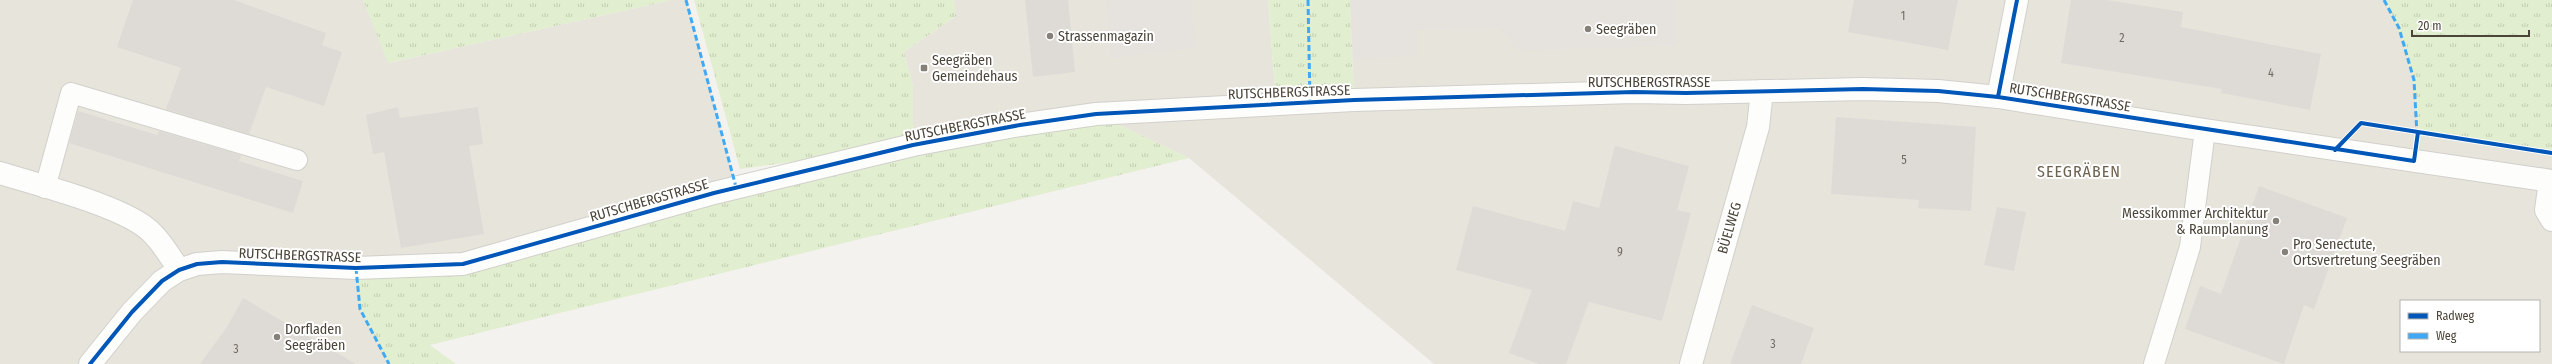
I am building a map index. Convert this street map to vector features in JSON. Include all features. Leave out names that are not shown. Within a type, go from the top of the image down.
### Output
[{"type":"street","points":[[1998,97],[2017,0]]},
{"type":"street","name":"RUTSCHBERGSTRASSE","points":[[90,364],[147,295],[162,281],[179,270],[197,264],[222,262],[356,268],[463,264],[714,193],[905,147],[1020,125],[1096,114],[1222,106],[1427,98],[1863,89],[1938,91],[1998,97],[2205,130],[2551,181]]},
{"type":"street","name":"BÜELWEG","points":[[1691,364],[1758,127],[1762,91]]},
{"type":"street","points":[[0,173],[112,210],[149,230],[161,242],[179,270]]},
{"type":"street","points":[[2551,181],[2546,210],[2552,220]]},
{"type":"lane","points":[[45,188],[71,93],[297,160]]},
{"type":"lane","points":[[2154,364],[2190,246],[2205,130]]},
{"type":"shaded area","points":[[0,0],[363,0],[389,63],[672,0],[686,0],[736,187],[360,309],[389,364],[0,364]]},
{"type":"shaded area","points":[[954,0],[1268,0],[1276,103],[1354,100],[1350,0],[2384,0],[2399,28],[2414,80],[2418,132],[2552,153],[2552,364],[1434,364],[1189,158],[1096,114],[913,145],[913,86],[904,52],[955,17]]},
{"type":"shaded area","points":[[1105,0],[1191,0],[1196,48],[1111,58]]},
{"type":"shaded area","name":"Seegräben","points":[[1350,0],[1676,0],[1677,45],[1519,51],[1498,28],[1417,30],[1417,56],[1353,59]]},
{"type":"green space","points":[[363,0],[672,0],[388,63]]},
{"type":"green space","points":[[694,0],[954,0],[956,16],[904,52],[913,86],[913,145],[1096,114],[1189,158],[430,345],[456,364],[389,364],[360,309],[356,268],[463,264],[907,146],[740,169]]},
{"type":"green space","points":[[1268,0],[1350,0],[1354,100],[1276,104]]},
{"type":"green space","points":[[2384,0],[2552,0],[2552,153],[2418,132],[2415,96],[2409,64],[2399,33]]},
{"type":"building","points":[[133,0],[234,0],[326,33],[322,45],[342,52],[324,106],[266,87],[249,134],[166,109],[181,68],[117,47]]},
{"type":"building","name":"Strassenmagazin","points":[[1025,0],[1068,0],[1075,72],[1033,77]]},
{"type":"building","points":[[1854,0],[1958,0],[1948,50],[1848,32]]},
{"type":"building","points":[[2071,0],[2107,0],[2183,12],[2181,27],[2321,54],[2310,110],[2221,93],[2222,89],[2061,63]]},
{"type":"building","points":[[398,107],[400,118],[478,107],[483,144],[469,146],[484,234],[401,248],[384,152],[373,154],[366,115]]},
{"type":"building","points":[[78,111],[157,135],[159,131],[241,155],[239,161],[303,181],[293,213],[69,143]]},
{"type":"building","points":[[1836,117],[1976,127],[1971,211],[1918,208],[1919,200],[1831,194]]},
{"type":"building","points":[[1615,146],[1689,166],[1677,210],[1691,213],[1662,321],[1589,302],[1566,364],[1539,364],[1509,353],[1532,290],[1456,270],[1473,206],[1565,231],[1573,201],[1599,208]]},
{"type":"building","name":"Pro Senectute, Ortsvertretung Seegräben","points":[[2259,186],[2347,218],[2314,309],[2304,305],[2284,364],[2185,329],[2200,286],[2221,294]]},
{"type":"building","points":[[1997,207],[2026,212],[2014,271],[1984,265]]},
{"type":"building","points":[[243,298],[356,364],[200,364],[227,327]]},
{"type":"building","points":[[1752,305],[1814,328],[1801,364],[1730,364]]},
{"type":"marked path","points":[[686,0],[736,187]]},
{"type":"marked path","points":[[1308,0],[1310,102]]},
{"type":"marked path","points":[[2384,0],[2399,28],[2414,80],[2417,135]]},
{"type":"marked path","points":[[356,268],[360,309],[389,364]]},
{"type":"cycle path","points":[[1998,97],[2017,0]]},
{"type":"cycle path","points":[[90,364],[132,312],[162,281],[179,270],[197,264],[222,262],[356,268],[463,264],[714,193],[913,145],[1020,125],[1096,114],[1354,100],[1634,92],[1686,93],[1863,89],[1938,91],[1998,97],[2414,161],[2418,132]]},
{"type":"cycle path","points":[[2335,150],[2361,123],[2552,153]]},
{"type":"place","name":"Seegräben","points":[[1588,29]]},
{"type":"place","name":"Strassenmagazin","points":[[1050,36]]},
{"type":"place","name":"Seegräben Gemeindehaus","points":[[924,68]]},
{"type":"place","name":"Messikommer Architektur & Raumplanung","points":[[2276,221]]},
{"type":"place","name":"Pro Senectute, Ortsvertretung Seegräben","points":[[2285,252]]},
{"type":"place","name":"Dorfladen Seegräben","points":[[277,337]]},
{"type":"district","name":"SEEGRÄBEN","points":[[2079,171]]}]
